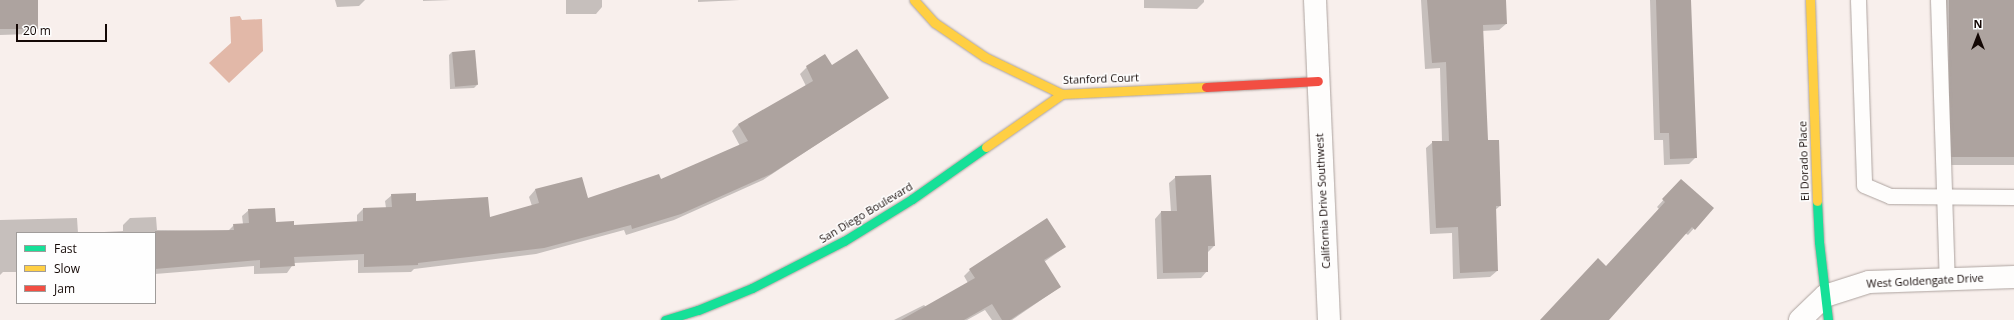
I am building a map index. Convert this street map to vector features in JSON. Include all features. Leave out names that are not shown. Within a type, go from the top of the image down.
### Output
[{"type":"street","name":"Stanford Court","points":[[914,0],[935,23],[985,57],[1062,94],[1318,81]]},
{"type":"street","name":"California Drive Southwest","points":[[1314,0],[1329,320]]},
{"type":"street","name":"El Dorado Place","points":[[1810,0],[1819,242],[1828,320]]},
{"type":"street","name":"San Diego Boulevard","points":[[665,320],[698,310],[752,288],[844,241],[912,200],[1062,94]]},
{"type":"street","name":"West Goldengate Drive","points":[[1800,320],[1825,296],[1869,282],[2014,277]]},
{"type":"lane","points":[[1858,0],[1864,185],[1890,196],[1945,198],[2014,197]]},
{"type":"lane","points":[[1938,0],[1945,198],[1946,280]]},
{"type":"shaded area","points":[[240,16],[242,20],[262,19],[263,51],[229,83],[209,63],[231,43],[230,17]]},
{"type":"building","points":[[0,0],[38,0],[38,29],[0,29]]},
{"type":"building","points":[[1427,0],[1506,0],[1507,24],[1483,25],[1488,140],[1499,140],[1501,206],[1496,206],[1498,271],[1460,273],[1458,227],[1436,228],[1432,141],[1449,141],[1446,62],[1432,63]]},
{"type":"building","points":[[1656,0],[1691,0],[1697,158],[1670,159],[1669,133],[1660,133]]},
{"type":"building","points":[[1949,0],[2014,0],[2014,157],[1949,157]]},
{"type":"building","points":[[857,49],[889,98],[771,174],[681,214],[632,229],[631,225],[544,248],[418,263],[418,265],[364,267],[364,254],[294,257],[295,266],[260,268],[260,260],[156,269],[155,231],[234,230],[233,224],[249,223],[248,209],[275,208],[276,222],[294,221],[294,225],[363,221],[363,208],[392,207],[391,194],[416,193],[416,201],[488,197],[490,217],[539,203],[535,189],[582,177],[588,198],[659,174],[661,179],[748,141],[738,124],[813,81],[806,66],[825,54],[832,65]]},
{"type":"building","points":[[475,50],[478,85],[455,87],[452,52]]},
{"type":"building","points":[[1211,175],[1215,246],[1208,246],[1208,272],[1163,273],[1161,211],[1177,211],[1175,176]]},
{"type":"building","points":[[1681,179],[1714,208],[1695,230],[1692,227],[1609,320],[1540,320],[1598,258],[1606,266],[1665,202],[1662,199]]},
{"type":"building","points":[[1047,218],[1066,247],[1044,260],[1061,287],[1010,320],[1002,320],[992,304],[964,320],[901,320],[975,278],[969,269]]},
{"type":"traffic: fast","points":[[665,320],[698,310],[752,288],[844,241],[912,199],[986,147]]},
{"type":"traffic: fast","points":[[1817,201],[1819,242],[1828,320]]},
{"type":"traffic: slow","points":[[914,0],[935,23],[985,57],[1062,94],[1206,87]]},
{"type":"traffic: slow","points":[[1810,0],[1817,201]]},
{"type":"traffic: slow","points":[[986,147],[1062,94]]},
{"type":"traffic: jam","points":[[1206,87],[1318,81]]}]
